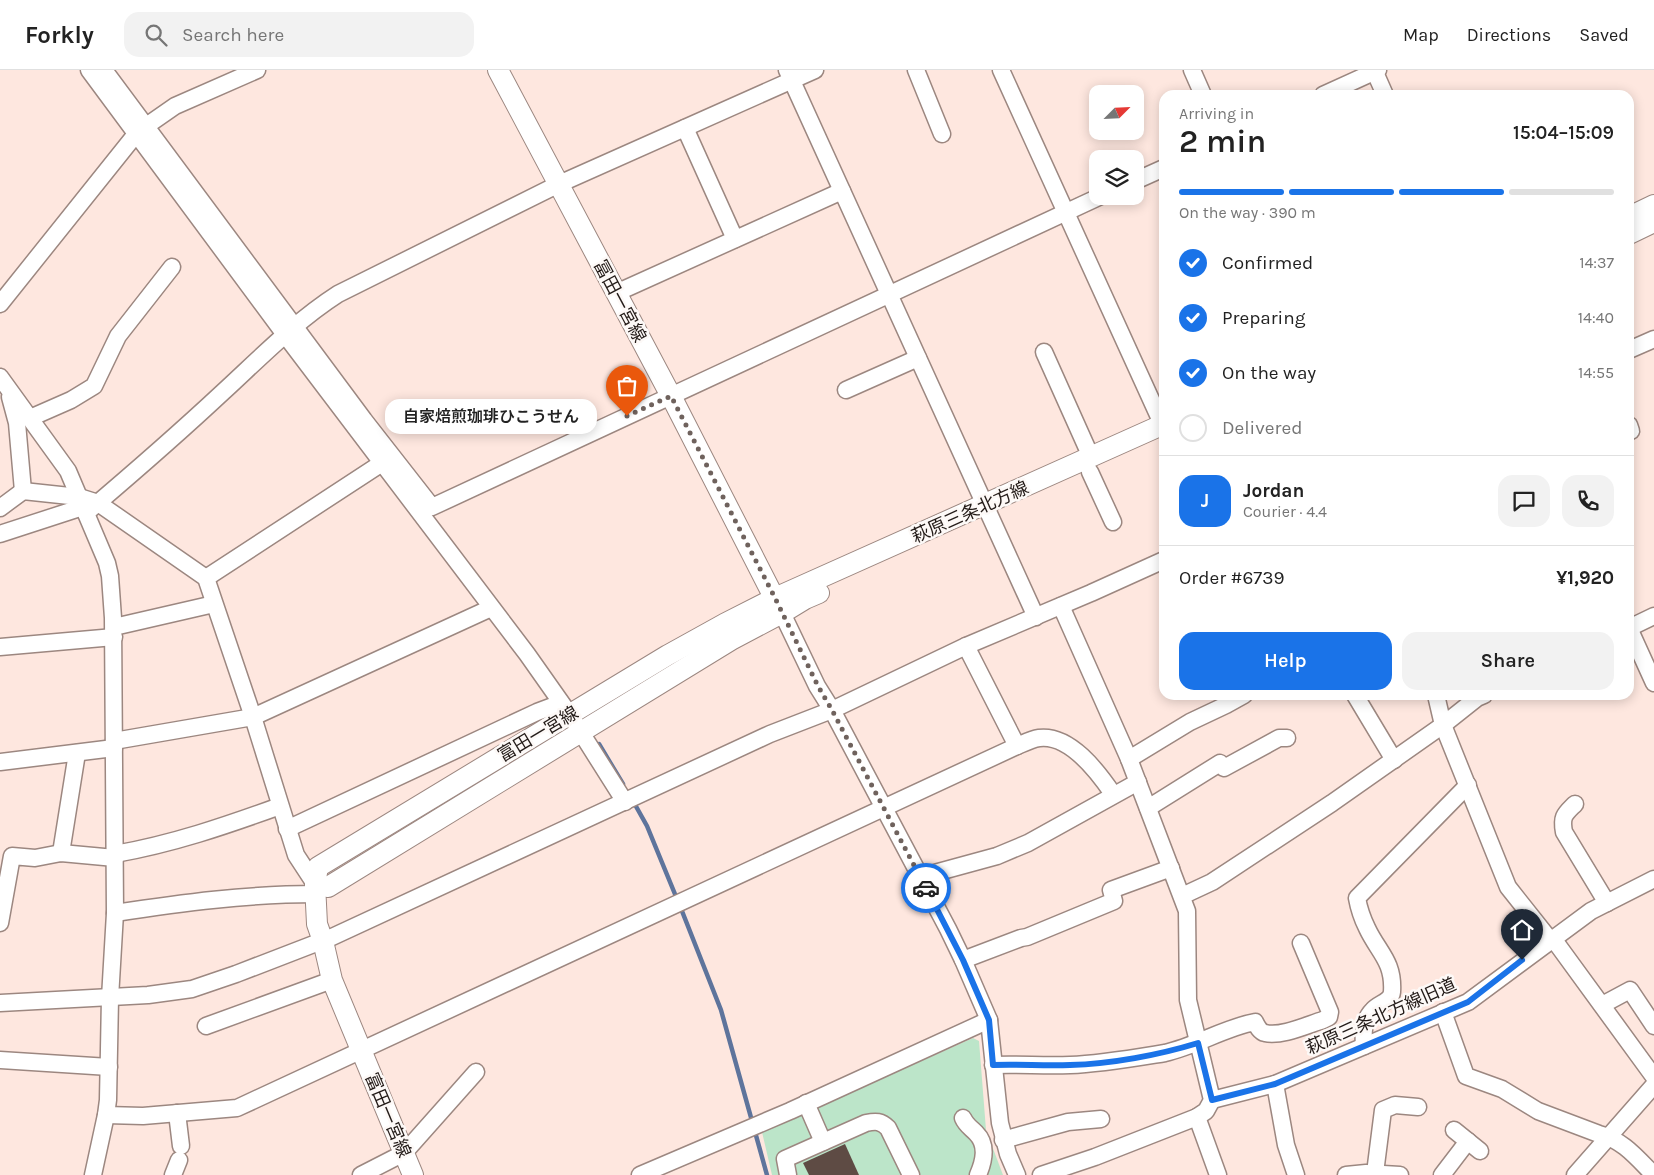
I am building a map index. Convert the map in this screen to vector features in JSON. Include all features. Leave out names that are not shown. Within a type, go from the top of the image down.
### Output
[{"type":"main road","name":"冨田一宮線","points":[[498,70],[671,396],[779,606]]},
{"type":"main road","points":[[1634,215],[1654,205]]},
{"type":"main road","points":[[1634,232],[1654,222]]},
{"type":"main road","name":"萩原三条北方線","points":[[779,606],[1159,431]]},
{"type":"main road","name":"富田一宮線","points":[[413,1175],[332,980],[317,924],[316,889],[318,867],[566,709],[724,624],[779,606]]},
{"type":"main road","name":"富田一宮線","points":[[316,889],[328,887],[731,640],[779,606]]},
{"type":"street","points":[[89,70],[141,132],[291,331],[432,507],[1089,201]]},
{"type":"street","points":[[104,70],[141,132]]},
{"type":"street","points":[[0,304],[132,139],[176,106],[257,70]]},
{"type":"street","points":[[0,534],[87,505],[163,447],[291,331],[321,305],[338,294],[559,184],[685,128],[790,75],[815,70]]},
{"type":"street","points":[[916,70],[942,134]]},
{"type":"street","points":[[1001,70],[1159,418]]},
{"type":"street","points":[[1192,70],[1201,90]]},
{"type":"street","points":[[1334,90],[1376,71],[1383,90]]},
{"type":"street","points":[[790,75],[1036,617]]},
{"type":"street","points":[[685,128],[735,239]]},
{"type":"street","points":[[1144,177],[1159,170]]},
{"type":"street","points":[[616,293],[842,190]]},
{"type":"street","points":[[30,418],[71,400],[94,386],[118,336],[172,267]]},
{"type":"street","points":[[291,331],[382,463],[527,654],[629,800]]},
{"type":"street","points":[[1634,348],[1654,339]]},
{"type":"street","points":[[1044,352],[1091,464],[1112,522]]},
{"type":"street","points":[[846,390],[918,358]]},
{"type":"street","points":[[0,378],[68,471],[87,505],[110,576],[114,632],[115,913],[110,998],[110,1067],[106,1116],[93,1175]]},
{"type":"street","points":[[0,378],[10,397],[17,423],[23,491]]},
{"type":"street","points":[[206,578],[382,463]]},
{"type":"street","points":[[0,508],[23,491],[87,505],[206,578],[253,717],[296,855],[316,889],[115,913]]},
{"type":"street","points":[[0,1003],[110,998],[148,995],[192,988],[236,974],[323,941],[770,734],[832,710],[966,646],[1159,562]]},
{"type":"street","points":[[0,647],[114,632],[214,604]]},
{"type":"street","points":[[779,606],[818,686],[963,960],[989,1020],[1003,1140],[1017,1175]]},
{"type":"street","points":[[1041,1175],[1086,1168],[1197,1117],[1206,1112],[1212,1100],[1188,1000],[1187,911],[1129,759],[1061,606]]},
{"type":"street","points":[[0,762],[77,752],[253,717],[491,608]]},
{"type":"street","points":[[1634,626],[1654,616]]},
{"type":"street","points":[[1634,639],[1654,683]]},
{"type":"street","points":[[966,646],[1018,746]]},
{"type":"street","points":[[1129,759],[1190,722],[1235,700]]},
{"type":"street","points":[[1358,700],[1394,760]]},
{"type":"street","points":[[1437,700],[1443,725],[1508,887],[1550,940],[1557,944],[1654,1077]]},
{"type":"street","points":[[1182,896],[1212,882],[1394,760],[1474,700]]},
{"type":"street","points":[[287,829],[537,712],[566,709]]},
{"type":"street","points":[[106,1116],[144,1116],[237,1108],[1018,746],[1039,738],[1053,739],[1070,747],[1084,757],[1113,794]]},
{"type":"street","points":[[1148,808],[1220,763],[1224,768],[1279,738],[1287,738]]},
{"type":"street","points":[[61,853],[77,752]]},
{"type":"street","points":[[920,877],[997,856],[1028,842],[1138,782]]},
{"type":"street","points":[[1364,1046],[1365,1022],[1374,1009],[1388,1000],[1392,994],[1392,983],[1390,965],[1367,929],[1360,913],[1357,898],[1468,785]]},
{"type":"street","points":[[1575,804],[1563,816],[1564,832],[1607,903]]},
{"type":"street","points":[[0,922],[3,881],[12,856],[35,858],[61,853],[115,856],[215,830],[280,806]]},
{"type":"street","points":[[963,960],[1027,937],[1114,901],[1111,890],[1171,868]]},
{"type":"street","name":"萩原三条北方線旧道","points":[[1212,1100],[1275,1084],[1468,1002],[1591,911],[1654,879]]},
{"type":"street","points":[[993,1065],[1070,1065],[1102,1062],[1166,1052],[1198,1043],[1240,1024],[1255,1022],[1264,1033],[1280,1033],[1323,1020],[1329,1016],[1330,1012],[1300,943]]},
{"type":"street","points":[[206,1026],[332,980]]},
{"type":"street","points":[[1602,1005],[1630,990],[1654,1026]]},
{"type":"street","points":[[1443,1012],[1466,1076],[1502,1089],[1538,1111],[1609,1136],[1622,1144],[1654,1175]]},
{"type":"street","points":[[640,1175],[806,1103],[989,1020]]},
{"type":"street","points":[[0,1060],[110,1067]]},
{"type":"street","points":[[361,1175],[404,1153],[476,1072]]},
{"type":"street","points":[[1275,1084],[1286,1145],[1296,1175]]},
{"type":"street","points":[[1575,1175],[1654,1085]]},
{"type":"street","points":[[806,1103],[823,1142]]},
{"type":"street","points":[[1375,1173],[1383,1110],[1394,1105],[1418,1107]]},
{"type":"street","points":[[173,1175],[180,1153],[177,1113]]},
{"type":"street","points":[[1197,1117],[1218,1175]]},
{"type":"street","points":[[963,1118],[966,1125],[982,1141],[984,1150],[982,1166],[978,1175]]},
{"type":"street","points":[[1003,1140],[1068,1122],[1102,1119]]},
{"type":"street","points":[[788,1175],[785,1159],[874,1121],[882,1122],[888,1128],[910,1175]]},
{"type":"street","points":[[1442,1175],[1474,1146],[1454,1130]]},
{"type":"street","points":[[1346,1175],[1375,1173],[1400,1175]]},
{"type":"green space","points":[[973,1038],[979,1041],[986,1130],[1003,1175],[772,1175],[762,1132]]},
{"type":"building","points":[[845,1144],[859,1175],[809,1175],[803,1163]]},
{"type":"waterway","points":[[599,744],[623,784]]},
{"type":"waterway","points":[[633,801],[647,826],[677,899]]},
{"type":"waterway","points":[[680,906],[721,1010],[767,1175]]},
{"type":"way so far","points":[[627,416],[671,396],[818,686],[926,888]]},
{"type":"place","name":"自家焙煎珈琲ひこうせん","points":[[627,416]]},
{"type":"route","points":[[926,888],[963,960],[989,1020],[993,1065],[1070,1065],[1102,1062],[1166,1052],[1198,1043],[1212,1100],[1242,1093],[1261,1086],[1275,1084],[1468,1002],[1522,960]]}]
